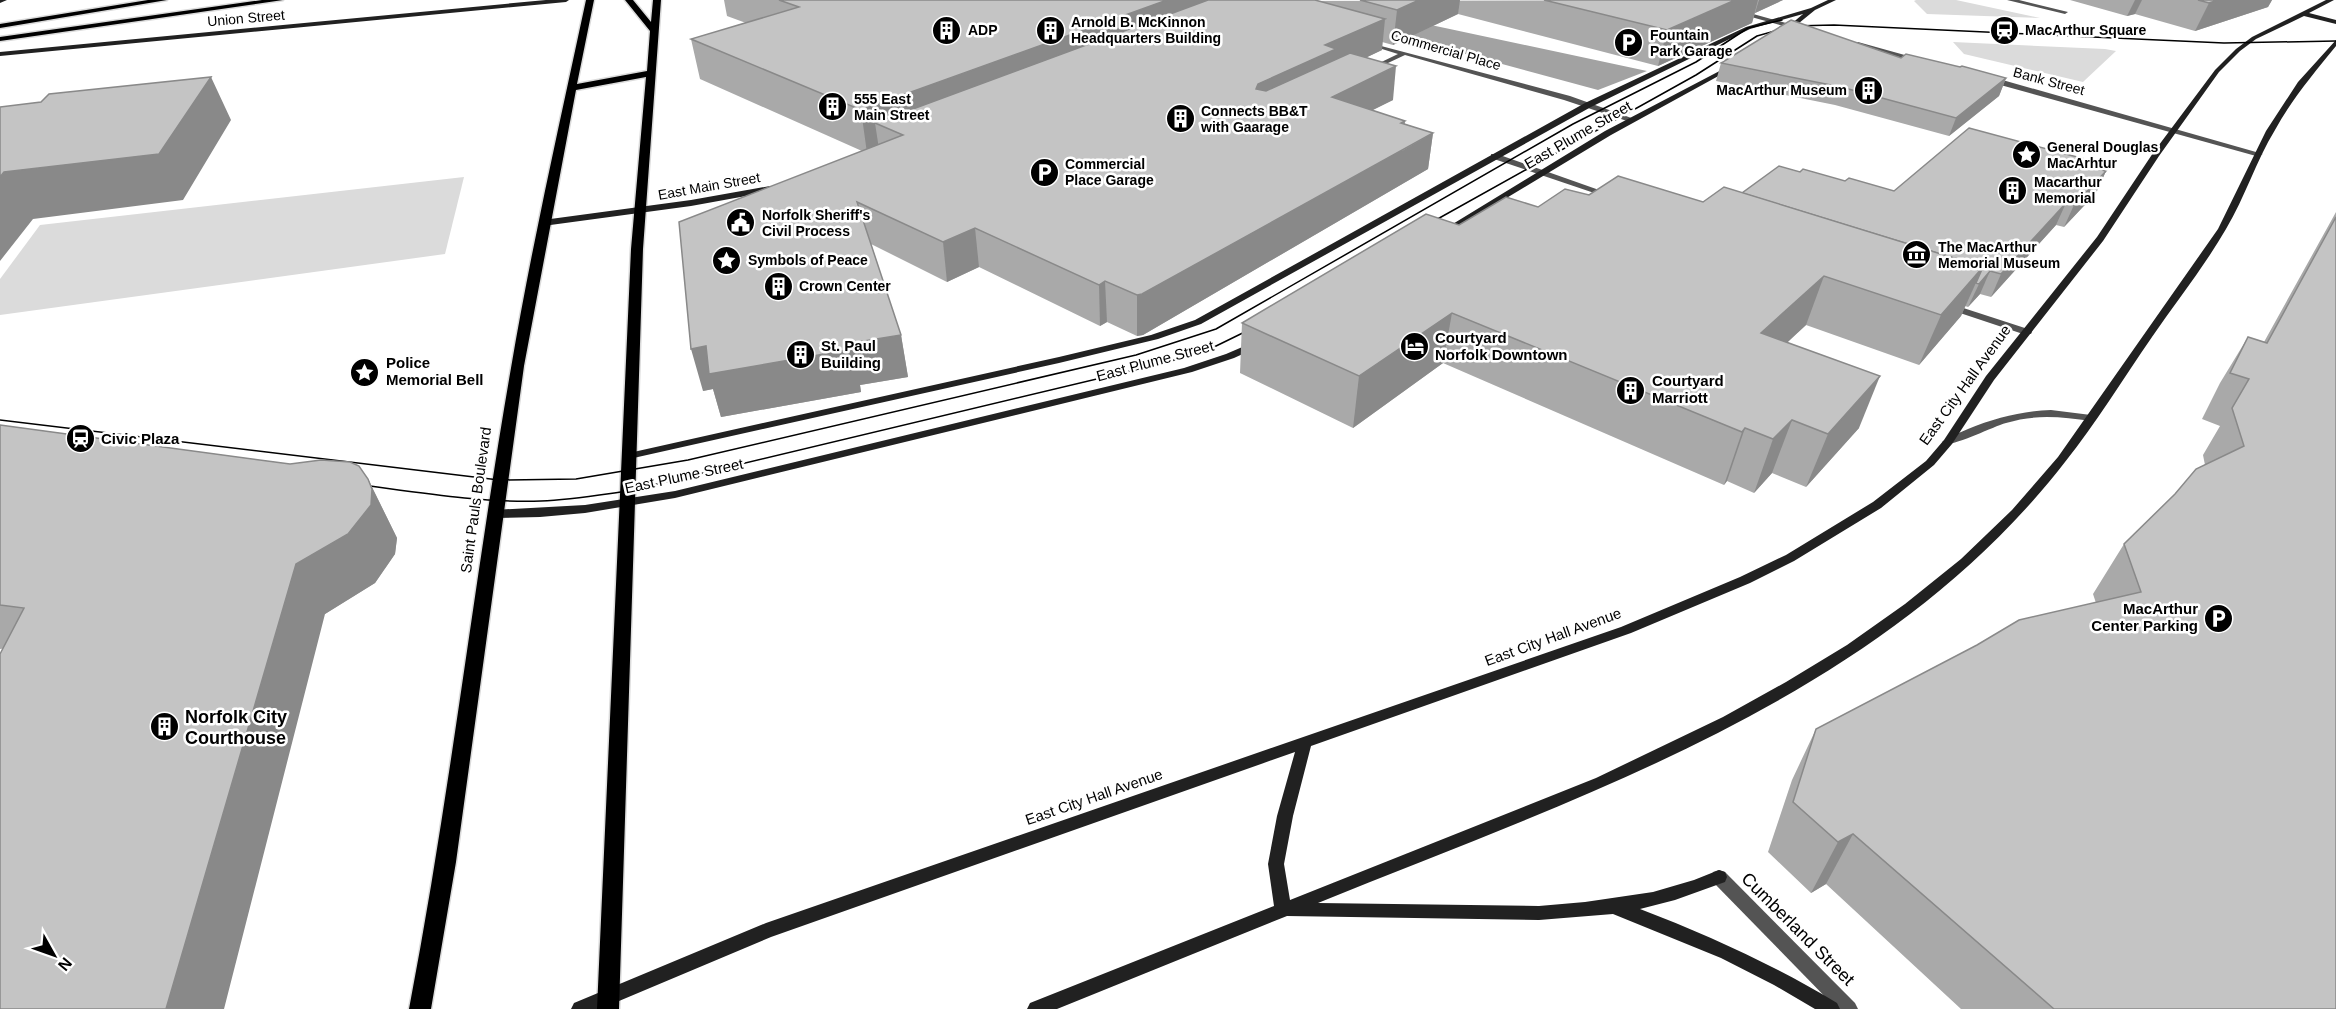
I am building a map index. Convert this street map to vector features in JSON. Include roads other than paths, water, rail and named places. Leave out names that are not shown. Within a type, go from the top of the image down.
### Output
[{"type":"main road","points":[[0,26],[163,0]]},
{"type":"main road","points":[[0,39],[279,0]]},
{"type":"main road","name":"Union Street","points":[[0,54],[566,0]]},
{"type":"main road","name":"Saint Pauls Boulevard","points":[[420,1009],[433,945],[469,711],[494,514],[543,223],[590,0]]},
{"type":"main road","points":[[629,0],[656,33]]},
{"type":"main road","points":[[609,1003],[639,211],[656,33],[657,0]]},
{"type":"main road","name":"East Plume Street","points":[[628,456],[1038,365],[1179,329],[1214,314],[1588,105],[1748,28],[1813,9],[1833,0]]},
{"type":"main road","name":"East City Hall Avenue","points":[[580,1009],[609,1003],[766,931],[1604,638],[1745,580],[1790,558],[1877,505],[1930,463],[1948,442],[1990,378],[2100,239],[2209,80],[2231,56],[2254,38],[2331,0]]},
{"type":"main road","points":[[2319,6],[2336,10]]},
{"type":"main road","name":"East Plume Street","points":[[1778,38],[1813,9]]},
{"type":"main road","points":[[2303,14],[2336,21]]},
{"type":"main road","points":[[1036,1009],[1601,782],[1676,749],[1749,710],[1816,669],[1880,628],[1931,591],[1972,557],[2039,489],[2222,229],[2259,154],[2292,97],[2336,42]]},
{"type":"main road","name":"East Plume Street","points":[[1432,239],[1542,172],[1738,62]]},
{"type":"main road","points":[[570,88],[652,73]]},
{"type":"main road","name":"East Main Street","points":[[543,223],[720,199],[781,186]]},
{"type":"main road","name":"East Plume Street","points":[[494,514],[558,513],[627,504],[714,486],[1188,370],[1230,356],[1259,342]]},
{"type":"main road","points":[[1283,910],[1278,885],[1278,853],[1284,816],[1305,742]]},
{"type":"main road","points":[[1283,910],[1539,913],[1616,908],[1699,886],[1719,877]]},
{"type":"main road","points":[[1616,908],[1729,953],[1800,989],[1831,1009]]},
{"type":"street","points":[[2010,0],[2065,12]]},
{"type":"street","points":[[1728,9],[1802,29]]},
{"type":"street","name":"Commercial Place","points":[[1360,40],[1633,120]]},
{"type":"street","points":[[1849,41],[1929,63]]},
{"type":"street","points":[[1363,73],[1405,53]]},
{"type":"street","name":"Bank Street","points":[[1986,78],[2259,154]]},
{"type":"street","points":[[1494,156],[1625,200]]},
{"type":"street","points":[[1943,304],[2026,332]]},
{"type":"street","points":[[1948,442],[1991,423],[2015,416],[2042,413],[2091,418]]},
{"type":"street","name":"Cumberland Street","points":[[1719,877],[1849,1009]]},
{"type":"tram line","points":[[0,420],[499,480],[576,479],[688,460],[1136,355],[1216,329],[1573,124],[1696,62],[1748,28],[1782,20]]},
{"type":"tram line","points":[[1425,226],[1696,75],[1757,36],[1792,26],[1834,25],[2224,43],[2336,41]]},
{"type":"tram line","points":[[354,484],[448,496],[518,501],[563,500],[628,491],[1168,362],[1214,347],[1257,326]]},
{"type":"place","name":"ADP","points":[[947,30]]},
{"type":"place","name":"Arnold B. McKinnon Headquarters Building","points":[[1050,30]]},
{"type":"place","name":"MacArthur Square","points":[[2004,30]]},
{"type":"place","name":"Fountain Park Garage","points":[[1629,43]]},
{"type":"place","name":"MacArthur Museum","points":[[1868,90]]},
{"type":"place","name":"555 East Main Street","points":[[833,107]]},
{"type":"place","name":"Connects BB&T with Gaarage","points":[[1180,119]]},
{"type":"place","name":"General Douglas MacArhtur","points":[[2026,155]]},
{"type":"place","name":"Commercial Place Garage","points":[[1044,172]]},
{"type":"place","name":"Macarthur Memorial","points":[[2013,190]]},
{"type":"place","name":"Norfolk Sheriff's Civil Process","points":[[741,223]]},
{"type":"place","name":"The MacArthur Memorial Museum","points":[[1917,255]]},
{"type":"place","name":"Symbols of Peace","points":[[727,260]]},
{"type":"place","name":"Crown Center","points":[[778,286]]},
{"type":"place","name":"Courtyard Norfolk Downtown","points":[[1414,347]]},
{"type":"place","name":"St. Paul Building","points":[[800,355]]},
{"type":"place","name":"Police Memorial Bell","points":[[365,372]]},
{"type":"place","name":"Courtyard Marriott","points":[[1631,390]]},
{"type":"place","name":"Civic Plaza","points":[[80,439]]},
{"type":"place","name":"MacArthur Center Parking","points":[[2219,618]]},
{"type":"place","name":"Norfolk City Courthouse","points":[[164,727]]}]
